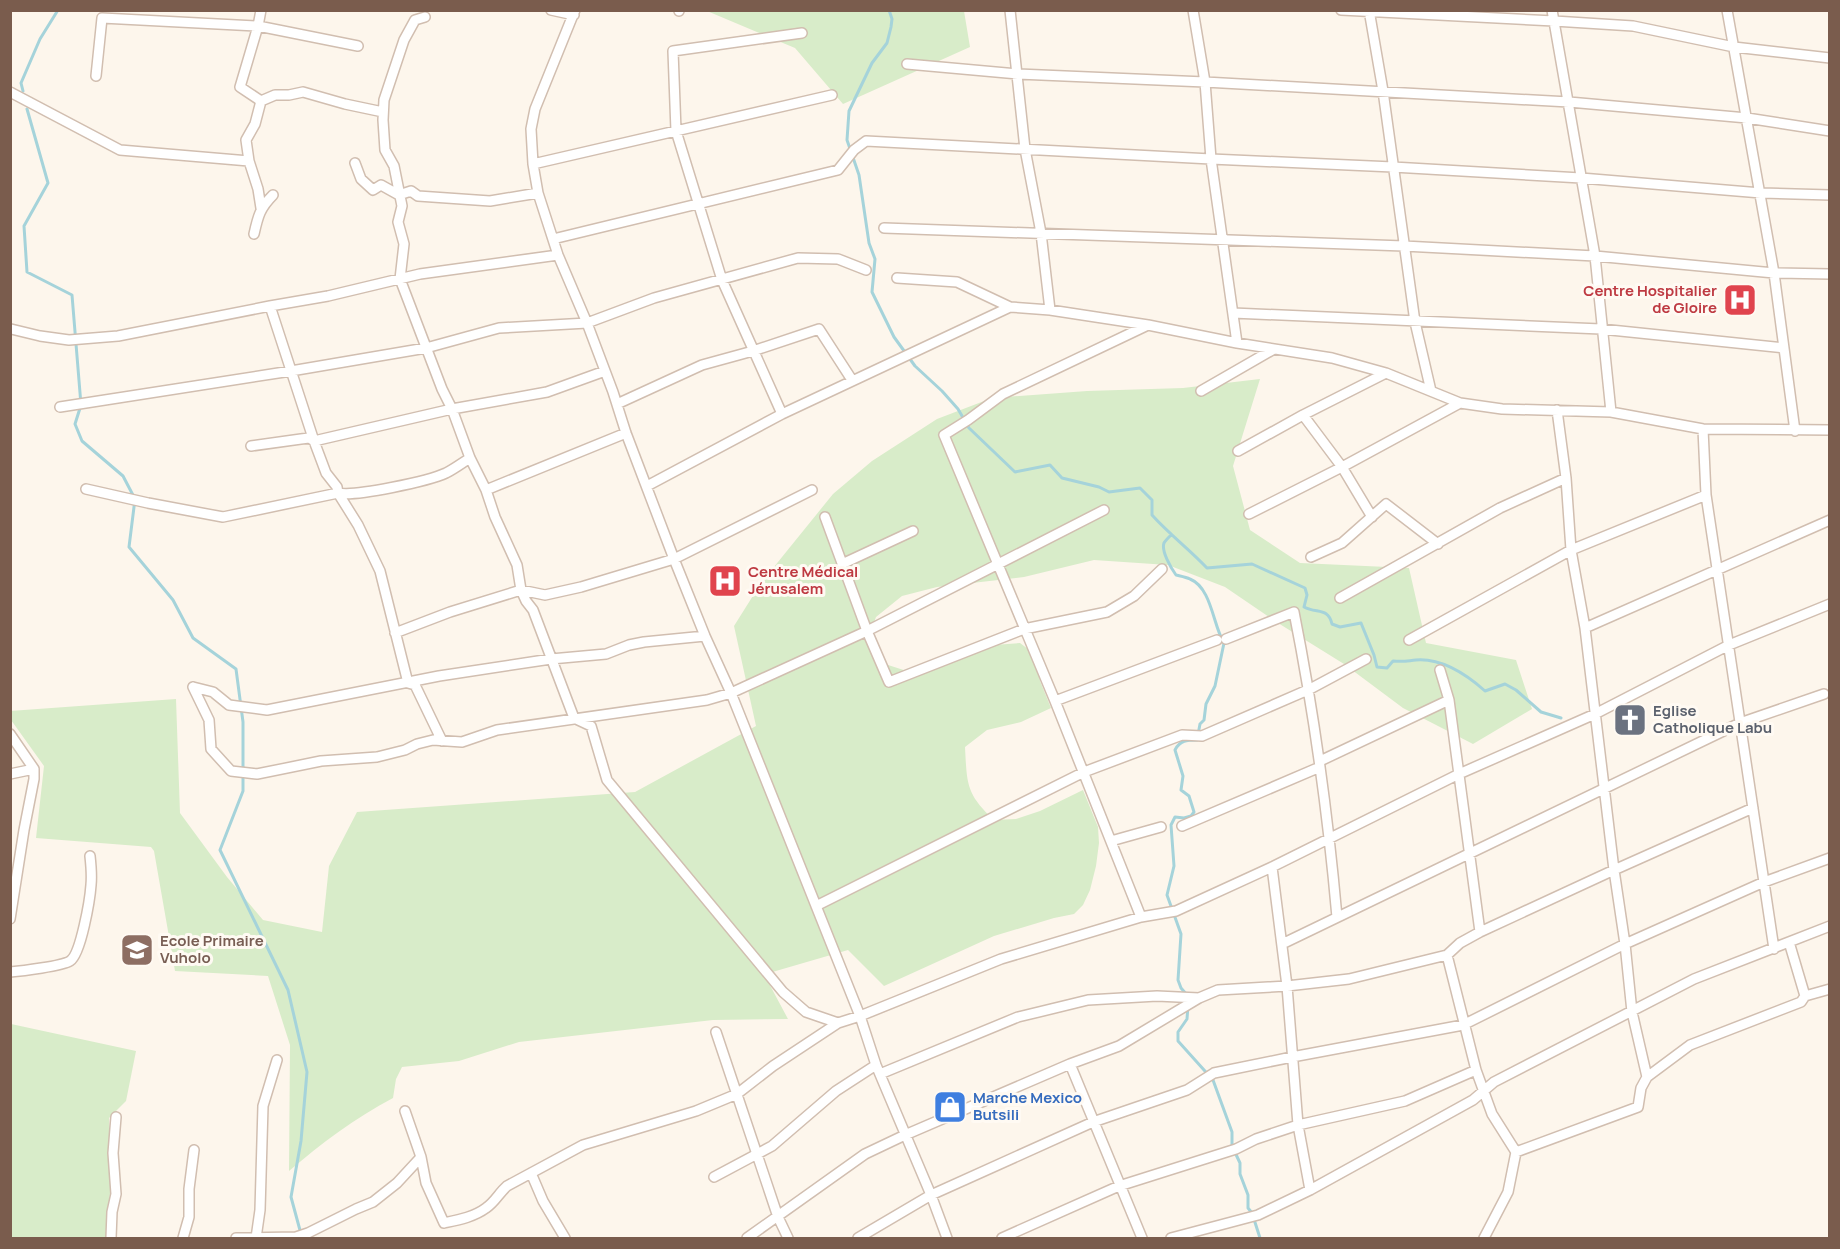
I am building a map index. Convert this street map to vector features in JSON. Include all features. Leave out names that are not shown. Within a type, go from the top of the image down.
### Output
[{"type":"street","points":[[261,10],[240,87],[261,101]]},
{"type":"street","points":[[551,10],[574,13],[535,109],[531,129],[532,164],[538,193],[558,255],[587,323],[674,559],[731,693],[860,1016],[878,1070],[931,1195],[947,1239]]},
{"type":"street","points":[[1011,10],[1025,149],[1041,232],[1050,309]]},
{"type":"street","points":[[1193,10],[1205,82],[1211,159],[1237,343]]},
{"type":"street","points":[[1341,10],[1553,16],[1633,26],[1734,47],[1830,58]]},
{"type":"street","points":[[1727,10],[1774,273],[1795,431]]},
{"type":"street","points":[[1370,11],[1415,322],[1431,391]]},
{"type":"street","points":[[419,16],[404,40],[384,100],[383,112],[385,150],[393,166],[402,206],[398,222],[404,244],[400,279],[470,458],[486,490],[495,517],[517,566],[521,590],[533,610],[574,718],[591,726],[606,780],[770,978],[806,1012],[838,1023]]},
{"type":"street","points":[[1553,16],[1595,256],[1611,412]]},
{"type":"street","points":[[96,76],[102,18],[153,18],[258,26],[358,46]]},
{"type":"street","points":[[782,414],[723,280],[676,131],[673,51],[802,33]]},
{"type":"street","points":[[907,64],[1018,74],[1569,102],[1747,118],[1830,131]]},
{"type":"street","points":[[10,92],[120,150],[249,161]]},
{"type":"street","points":[[261,101],[275,95],[303,92],[383,112]]},
{"type":"street","points":[[532,164],[832,94]]},
{"type":"street","points":[[254,234],[261,208],[246,140],[255,124],[261,101]]},
{"type":"street","points":[[553,239],[838,170],[866,141],[1393,167],[1581,178],[1761,193],[1830,195]]},
{"type":"street","points":[[355,163],[361,179],[373,190],[381,185],[399,195],[411,191],[418,196],[490,201],[538,193]]},
{"type":"street","points":[[261,208],[273,195]]},
{"type":"street","points":[[884,228],[1404,246],[1595,256],[1774,273],[1830,274]]},
{"type":"street","points":[[11,329],[69,340],[118,336],[328,296],[400,279],[467,267],[558,255]]},
{"type":"street","points":[[60,407],[426,348],[499,328],[587,323],[654,298],[798,258],[838,259],[866,270]]},
{"type":"street","points":[[897,278],[957,282],[1010,307],[1050,309],[1332,358],[1386,373],[1460,403],[1502,409],[1611,412],[1702,429],[1830,430]]},
{"type":"street","points":[[270,306],[326,473],[337,487],[338,493],[358,525],[380,572],[408,683]]},
{"type":"street","points":[[647,486],[782,414],[1010,307]]},
{"type":"street","points":[[1233,313],[1601,329],[1784,348]]},
{"type":"street","points":[[1141,917],[1055,701],[944,435],[1003,394],[1148,325]]},
{"type":"street","points":[[617,404],[702,365],[819,329],[852,380]]},
{"type":"street","points":[[1201,391],[1274,349]]},
{"type":"street","points":[[251,446],[301,438],[314,441],[452,409],[548,392],[605,371]]},
{"type":"street","points":[[1238,451],[1386,373]]},
{"type":"street","points":[[1249,514],[1460,403]]},
{"type":"street","points":[[1557,410],[1566,478],[1571,550],[1585,628],[1632,1011],[1647,1077]]},
{"type":"street","points":[[1304,415],[1342,467],[1371,517]]},
{"type":"street","points":[[1702,429],[1706,495],[1774,949]]},
{"type":"street","points":[[486,490],[626,433]]},
{"type":"street","points":[[86,489],[223,517],[338,493],[357,493],[419,481],[446,473],[470,458]]},
{"type":"street","points":[[1341,598],[1500,508],[1566,478]]},
{"type":"street","points":[[395,633],[450,612],[521,590],[545,595],[581,587],[674,559],[812,490]]},
{"type":"street","points":[[1409,640],[1571,550],[1706,495]]},
{"type":"street","points":[[1311,557],[1342,543],[1386,504],[1438,544]]},
{"type":"street","points":[[705,636],[644,642],[606,654],[439,676],[267,710],[229,705],[213,692],[193,687],[209,720],[211,749],[231,771],[257,774],[321,760],[377,757],[433,741],[462,742],[497,730],[707,700],[731,693],[867,631],[1104,510]]},
{"type":"street","points":[[825,517],[867,631],[889,682],[1024,628],[1107,612],[1134,596],[1162,569]]},
{"type":"street","points":[[1585,628],[1830,520]]},
{"type":"street","points":[[842,564],[913,531]]},
{"type":"street","points":[[405,1111],[421,1157],[426,1182],[444,1223],[463,1220],[485,1209],[500,1192],[583,1145],[696,1111],[736,1094],[773,1066],[838,1023],[1001,959],[1141,917],[1173,911],[1272,867],[1459,774],[1595,714],[1728,645],[1830,604]]},
{"type":"street","points":[[1055,701],[1294,612],[1310,689],[1330,838],[1337,917]]},
{"type":"street","points":[[816,906],[1084,772],[1182,735],[1199,736],[1310,689],[1366,659]]},
{"type":"street","points":[[1440,670],[1449,700],[1480,932]]},
{"type":"street","points":[[408,683],[415,685],[442,741]]},
{"type":"street","points":[[1282,944],[1740,723],[1824,694]]},
{"type":"street","points":[[1182,826],[1320,764],[1449,700]]},
{"type":"street","points":[[10,734],[34,769],[10,919]]},
{"type":"street","points":[[10,774],[34,769]]},
{"type":"street","points":[[747,1239],[865,1154],[1070,1064],[1119,1046],[1199,998],[1218,990],[1287,986],[1348,979],[1447,955],[1460,943],[1480,932],[1753,808]]},
{"type":"street","points":[[1111,841],[1161,827]]},
{"type":"street","points":[[10,972],[59,966],[72,960],[76,955],[91,884],[90,856]]},
{"type":"street","points":[[858,1239],[931,1195],[1093,1122],[1187,1090],[1211,1076],[1292,1057],[1463,1025],[1625,944],[1764,882],[1830,858]]},
{"type":"street","points":[[1272,867],[1287,986],[1298,1125],[1310,1190]]},
{"type":"street","points":[[1171,1239],[1254,1216],[1310,1190],[1473,1100],[1494,1082],[1694,979],[1830,926]]},
{"type":"street","points":[[1789,942],[1805,996]]},
{"type":"street","points":[[1447,955],[1476,1070],[1492,1114],[1516,1152],[1508,1192],[1484,1239]]},
{"type":"street","points":[[1516,1152],[1638,1107],[1641,1088],[1647,1077],[1690,1045],[1801,1002],[1805,996],[1830,989]]},
{"type":"street","points":[[714,1177],[772,1146],[836,1091],[878,1070],[1018,1017],[1088,1000],[1157,996],[1199,998]]},
{"type":"street","points":[[716,1032],[778,1217],[788,1239]]},
{"type":"street","points":[[257,1238],[263,1106],[277,1060]]},
{"type":"street","points":[[1070,1064],[1142,1239]]},
{"type":"street","points":[[1002,1239],[1119,1186],[1233,1150],[1256,1138],[1298,1125],[1404,1101],[1476,1070]]},
{"type":"street","points":[[111,1239],[112,1212],[116,1194],[113,1153],[116,1117]]},
{"type":"street","points":[[183,1239],[189,1217],[189,1189],[194,1150]]},
{"type":"street","points":[[236,1239],[296,1237],[373,1202],[397,1183],[421,1157]]},
{"type":"street","points":[[531,1173],[543,1201],[565,1239]]},
{"type":"green space","points":[[707,11],[964,11],[970,47],[843,104],[795,48]]},
{"type":"green space","points":[[1260,379],[1233,466],[1250,530],[1300,563],[1409,568],[1426,643],[1516,660],[1532,709],[1473,744],[1403,708],[1344,664],[1225,587],[1168,565],[1094,560],[1024,577],[937,587],[902,596],[876,617],[868,639],[885,664],[919,675],[994,645],[1020,643],[1036,655],[1040,681],[1051,708],[1021,722],[987,730],[965,747],[968,780],[978,803],[994,820],[1016,819],[1040,811],[1083,790],[1098,827],[1099,843],[1090,890],[1083,905],[1074,914],[994,936],[884,986],[848,950],[765,976],[788,1019],[713,1020],[519,1042],[459,1061],[402,1067],[396,1079],[393,1098],[339,1132],[289,1171],[290,1045],[268,976],[175,971],[154,851],[151,847],[36,838],[44,766],[11,720],[10,711],[176,699],[180,813],[227,877],[263,920],[322,932],[329,866],[357,812],[635,792],[756,726],[734,626],[761,583],[833,494],[872,461],[937,419],[992,398],[1087,391],[1183,388]]},
{"type":"green space","points":[[11,1024],[136,1051],[126,1101],[109,1118],[111,1182],[106,1238],[11,1238]]},
{"type":"waterway","points":[[23,91],[21,83],[40,39],[58,10]]},
{"type":"waterway","points":[[889,10],[892,19],[887,43],[872,63],[849,111],[847,140],[859,175],[869,243],[875,259],[872,292],[894,337],[915,366],[958,409],[969,428],[1015,472],[1050,465],[1062,478],[1099,487],[1109,492],[1140,488],[1152,500],[1152,515],[1207,568],[1252,564],[1305,588],[1307,595],[1304,607],[1325,613],[1332,624],[1340,627],[1361,623],[1377,667],[1387,668],[1393,661],[1435,662],[1454,669],[1485,691],[1505,684],[1516,690],[1541,712],[1561,718]]},
{"type":"waterway","points":[[27,109],[48,183],[24,226],[27,272],[72,295],[81,405],[75,424],[82,441],[123,476],[135,499],[129,547],[173,600],[193,638],[236,669],[243,722],[243,791],[220,850],[288,990],[307,1072],[301,1141],[291,1197],[301,1234]]},
{"type":"waterway","points":[[1171,535],[1163,546],[1169,564],[1176,575],[1190,579],[1203,590],[1224,643],[1215,686],[1206,704],[1204,720],[1200,724],[1197,740],[1184,741],[1175,750],[1183,776],[1181,790],[1189,796],[1194,812],[1191,816],[1184,818],[1175,817],[1171,825],[1174,866],[1167,895],[1181,934],[1178,980],[1187,995]]},
{"type":"waterway","points":[[1188,1006],[1187,1019],[1178,1032],[1178,1041],[1213,1080],[1232,1132],[1232,1146],[1240,1163],[1240,1174],[1248,1195],[1248,1208],[1252,1213],[1260,1238]]},
{"type":"place","name":"Centre Hospitalier de Gloire","points":[[1740,300]]},
{"type":"place","name":"Centre Médical Jérusalem","points":[[725,581]]},
{"type":"place","name":"Eglise Catholique Labu","points":[[1630,720]]},
{"type":"place","name":"Ecole Primaire Vuholo","points":[[137,950]]},
{"type":"place","name":"Marche Mexico Butsili","points":[[950,1107]]}]
